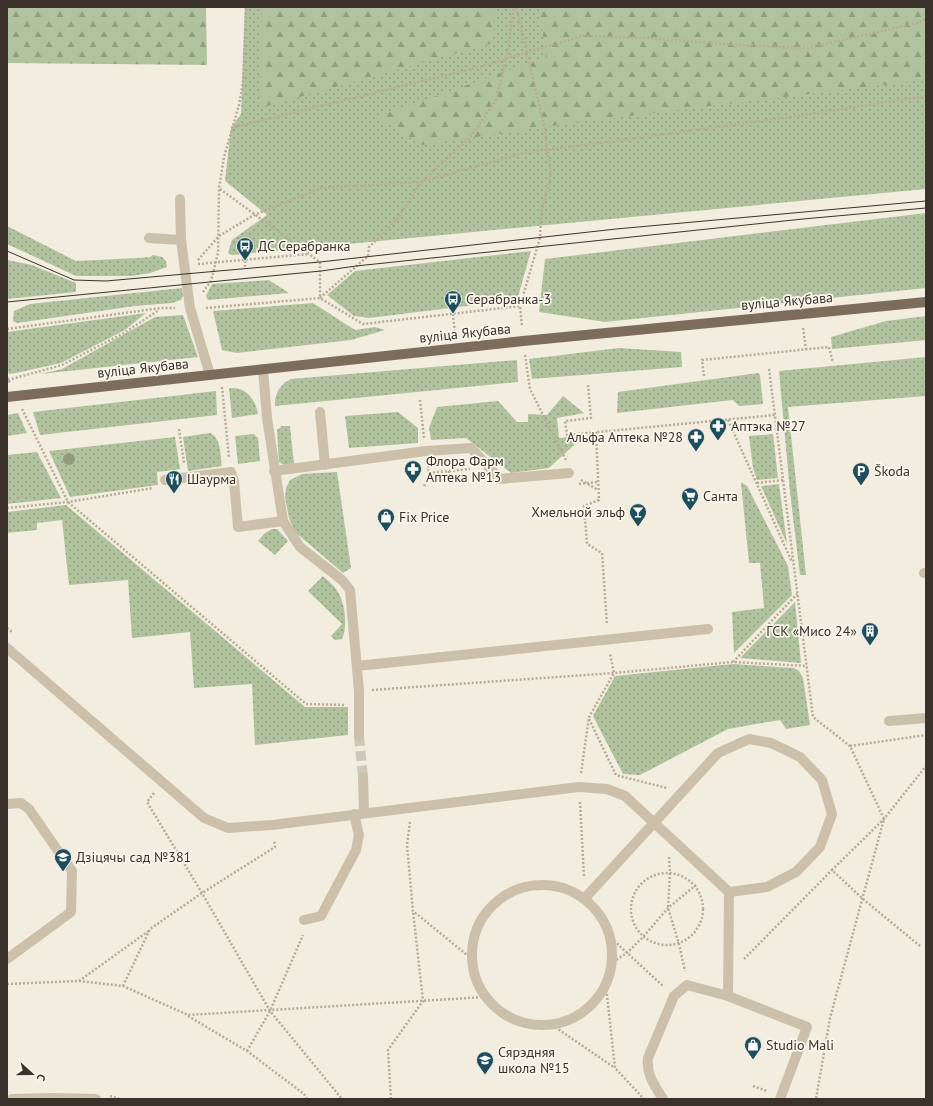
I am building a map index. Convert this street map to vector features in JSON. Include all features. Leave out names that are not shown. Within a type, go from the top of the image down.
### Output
[{"type":"main road","name":"вуліца Якубава","points":[[7,397],[457,348],[926,302]]},
{"type":"lane","points":[[180,199],[181,240],[190,308],[210,375]]},
{"type":"lane","points":[[149,238],[181,240]]},
{"type":"lane","points":[[263,369],[274,471],[283,521],[300,547],[342,580],[350,590],[359,690],[359,736]]},
{"type":"lane","points":[[320,412],[325,464]]},
{"type":"lane","points":[[274,471],[426,452],[471,448],[500,479],[570,473]]},
{"type":"lane","points":[[163,483],[185,477],[231,472],[234,481],[238,527],[283,521]]},
{"type":"lane","points":[[357,666],[708,629]]},
{"type":"lane","points":[[7,648],[204,818],[214,824],[228,828],[272,825],[579,787],[607,790],[626,796],[655,822],[708,874],[729,892],[766,887],[796,872],[820,847],[832,814],[822,780],[800,757],[771,743],[749,739],[718,753],[683,792],[655,822],[585,898]]},
{"type":"lane","points":[[889,721],[926,718]]},
{"type":"lane","points":[[307,919],[321,916],[356,850],[359,835],[359,814],[363,776]]},
{"type":"lane","points":[[7,804],[21,804],[29,809],[72,870],[71,912],[7,959]]},
{"type":"lane","points":[[542,884],[565,888],[585,898],[602,916],[611,938],[612,962],[606,986],[593,1004],[574,1018],[552,1025],[533,1025],[515,1020],[498,1010],[485,997],[476,979],[472,959],[474,936],[484,915],[499,898],[520,888],[542,884]]},
{"type":"lane","points":[[728,996],[729,892]]},
{"type":"lane","points":[[663,1099],[650,1079],[647,1067],[648,1058],[674,996],[688,984],[728,996],[807,1027],[776,1096]]},
{"type":"lane","points":[[12,1099],[96,1099]]},
{"type":"path","points":[[190,308],[197,302],[211,281],[216,262],[219,236],[220,188],[224,157],[231,128],[239,105],[243,82],[246,7]]},
{"type":"path","points":[[220,188],[254,215],[320,262],[320,298],[368,256],[370,247],[396,221],[421,182],[469,139],[496,100],[506,59],[515,7]]},
{"type":"path","points":[[394,320],[520,306],[540,238],[541,215],[550,174],[544,125],[515,7]]},
{"type":"path","points":[[231,128],[506,59],[582,36],[647,38],[739,45],[808,48],[917,23],[926,19]]},
{"type":"path","points":[[195,269],[195,264],[219,236],[254,215],[321,188],[421,182],[524,153],[784,118],[926,96]]},
{"type":"path","points":[[195,264],[244,261],[309,254]]},
{"type":"path","points":[[244,261],[245,268]]},
{"type":"path","points":[[8,380],[62,365],[124,333],[161,308]]},
{"type":"path","points":[[453,314],[457,348]]},
{"type":"path","points":[[802,314],[806,349]]},
{"type":"path","points":[[704,376],[702,360],[806,349],[829,347],[833,363]]},
{"type":"path","points":[[769,369],[793,566],[814,717],[850,746],[884,819],[830,1018],[816,1099]]},
{"type":"path","points":[[588,385],[591,418],[565,421],[567,435],[775,415]]},
{"type":"path","points":[[530,389],[568,464],[570,473],[598,490]]},
{"type":"path","points":[[420,400],[424,435]]},
{"type":"path","points":[[728,420],[793,566]]},
{"type":"path","points":[[226,424],[231,472]]},
{"type":"path","points":[[179,429],[185,477]]},
{"type":"path","points":[[596,432],[599,500],[584,506],[587,544],[602,553],[608,639],[613,666]]},
{"type":"path","points":[[38,444],[68,502],[306,704],[358,705]]},
{"type":"path","points":[[449,471],[449,483]]},
{"type":"path","points":[[424,486],[429,477]]},
{"type":"path","points":[[757,484],[783,480]]},
{"type":"path","points":[[7,508],[68,502],[163,483]]},
{"type":"path","points":[[733,662],[797,594]]},
{"type":"path","points":[[7,628],[19,639]]},
{"type":"path","points":[[359,690],[606,673],[733,662],[807,666]]},
{"type":"path","points":[[589,717],[616,775],[683,792]]},
{"type":"path","points":[[850,746],[926,735]]},
{"type":"path","points":[[729,974],[884,819],[926,766]]},
{"type":"path","points":[[164,784],[147,802],[270,1010],[342,1099]]},
{"type":"path","points":[[392,1099],[388,1050],[423,1001],[407,845],[413,808]]},
{"type":"path","points":[[79,981],[202,893],[275,847],[272,825]]},
{"type":"path","points":[[666,833],[670,873],[668,908],[679,944],[688,984]]},
{"type":"path","points":[[832,870],[862,899],[920,946]]},
{"type":"path","points":[[670,873],[680,875],[690,880],[695,886],[703,901],[704,914],[700,926],[693,936],[679,944],[672,946],[659,945],[638,932],[633,921],[631,910],[632,898],[646,879],[657,874],[670,873]]},
{"type":"path","points":[[612,962],[626,953],[668,908],[708,874]]},
{"type":"path","points":[[413,911],[472,959]]},
{"type":"path","points":[[247,1051],[270,1010],[307,919]]},
{"type":"path","points":[[123,986],[150,929]]},
{"type":"path","points":[[611,938],[674,996]]},
{"type":"path","points":[[7,984],[79,981],[123,986],[188,1015],[247,1051],[304,1094],[307,1099]]},
{"type":"path","points":[[606,986],[615,1068]]},
{"type":"path","points":[[188,1015],[485,997]]},
{"type":"path","points":[[552,1025],[615,1068],[644,1099]]},
{"type":"path","points":[[753,1086],[776,1096]]},
{"type":"green space","points":[[7,7],[206,7],[207,65],[7,63]]},
{"type":"green space","points":[[245,7],[926,7],[926,189],[232,255],[228,253],[232,240],[267,215],[225,181],[231,128],[241,114]]},
{"type":"green space","points":[[262,7],[495,7],[493,43],[260,108]]},
{"type":"green space","points":[[539,7],[926,7],[926,80],[579,122],[422,145],[377,117],[546,57]]},
{"type":"green space","points":[[926,213],[926,288],[605,322],[539,312],[545,259]]},
{"type":"green space","points":[[7,226],[76,261],[150,257],[153,255],[162,257],[166,261],[167,267],[150,273],[132,276],[76,276],[7,244]]},
{"type":"green space","points":[[531,251],[517,300],[369,318],[354,316],[327,295],[355,271]]},
{"type":"green space","points":[[7,260],[32,265],[76,283],[76,292],[7,299]]},
{"type":"green space","points":[[269,280],[289,293],[208,300],[206,296],[212,284]]},
{"type":"green space","points":[[182,288],[183,296],[181,300],[172,303],[135,306],[17,323],[13,321],[14,311],[30,304]]},
{"type":"green space","points":[[313,303],[355,330],[375,327],[385,330],[351,340],[237,353],[222,350],[213,311]]},
{"type":"green space","points":[[146,313],[125,330],[61,363],[9,374],[7,369],[7,332]]},
{"type":"green space","points":[[183,315],[198,357],[40,374],[62,369],[155,317]]},
{"type":"green space","points":[[926,316],[926,340],[832,349],[831,337],[886,321]]},
{"type":"green space","points":[[619,348],[681,352],[682,367],[532,379],[529,359]]},
{"type":"green space","points":[[926,357],[926,396],[788,407],[806,575],[800,575],[790,492],[779,371]]},
{"type":"green space","points":[[517,360],[518,382],[275,406],[278,390],[291,379]]},
{"type":"green space","points":[[758,373],[760,375],[763,404],[739,406],[733,400],[617,413],[618,392]]},
{"type":"green space","points":[[229,388],[240,389],[249,395],[255,403],[258,414],[232,418]]},
{"type":"green space","points":[[216,391],[217,415],[40,435],[33,412]]},
{"type":"green space","points":[[563,396],[584,413],[557,418],[559,438],[584,436],[549,468],[511,473],[466,438],[431,440],[429,428],[437,407],[498,401],[517,422],[528,422],[528,414],[547,415]]},
{"type":"green space","points":[[398,412],[418,428],[418,443],[349,448],[345,416]]},
{"type":"green space","points":[[18,413],[27,433],[7,436],[7,415]]},
{"type":"green space","points":[[282,426],[290,426],[294,464],[284,465],[279,462],[277,430]]},
{"type":"green space","points":[[210,433],[219,443],[222,466],[188,471],[183,437]]},
{"type":"green space","points":[[254,434],[258,438],[260,461],[238,464],[235,436]]},
{"type":"green space","points":[[773,434],[778,478],[757,480],[753,468],[749,436]]},
{"type":"green space","points":[[175,437],[180,469],[157,472],[158,485],[70,497],[49,451]]},
{"type":"green space","points":[[37,452],[61,498],[7,504],[7,455]]},
{"type":"green space","points":[[337,472],[351,568],[343,573],[295,532],[289,518],[285,497],[286,488],[290,480],[302,474]]},
{"type":"green space","points":[[741,482],[747,486],[788,566],[792,595],[734,653],[732,612],[764,608],[760,563],[749,563]]},
{"type":"green space","points":[[779,484],[787,544],[761,486]]},
{"type":"green space","points":[[66,505],[305,707],[348,707],[348,735],[255,745],[252,684],[194,688],[190,632],[132,638],[128,580],[69,585],[62,520],[37,523],[37,530],[7,533],[7,512]]},
{"type":"green space","points":[[272,529],[277,529],[288,541],[275,555],[258,541],[265,533]]},
{"type":"green space","points":[[323,576],[337,590],[342,602],[345,615],[345,628],[342,639],[335,640],[331,636],[342,624],[308,591]]},
{"type":"green space","points":[[795,602],[801,663],[740,658]]},
{"type":"green space","points":[[733,664],[794,668],[799,671],[803,678],[810,725],[786,729],[780,720],[728,729],[640,775],[623,774],[593,716],[615,676]]},
{"type":"tunnel","points":[[359,736],[363,777]]},
{"type":"tram line","points":[[7,251],[74,280],[106,281],[320,262],[616,229],[926,201]]},
{"type":"tram line","points":[[7,302],[321,271],[356,266],[803,219],[926,208]]},
{"type":"place","name":"ДС Серабранка","points":[[245,261]]},
{"type":"place","name":"Серабранка-3","points":[[453,314]]},
{"type":"place","name":"Аптэка №27","points":[[718,441]]},
{"type":"place","name":"Альфа Аптека №28","points":[[696,452]]},
{"type":"place","name":"Флора Фарм Аптека №13","points":[[413,484]]},
{"type":"place","name":"Škoda","points":[[861,486]]},
{"type":"place","name":"Шаурма","points":[[174,494]]},
{"type":"place","name":"Санта","points":[[690,511]]},
{"type":"place","name":"Хмельной эльф","points":[[638,527]]},
{"type":"place","name":"Fix Price","points":[[386,532]]},
{"type":"place","name":"ГСК «Мисо 24»","points":[[870,646]]},
{"type":"place","name":"Дзіцячы сад №381","points":[[63,872]]},
{"type":"place","name":"Studio Mali","points":[[753,1060]]},
{"type":"place","name":"Сярэдняя школа №15","points":[[485,1075]]}]
